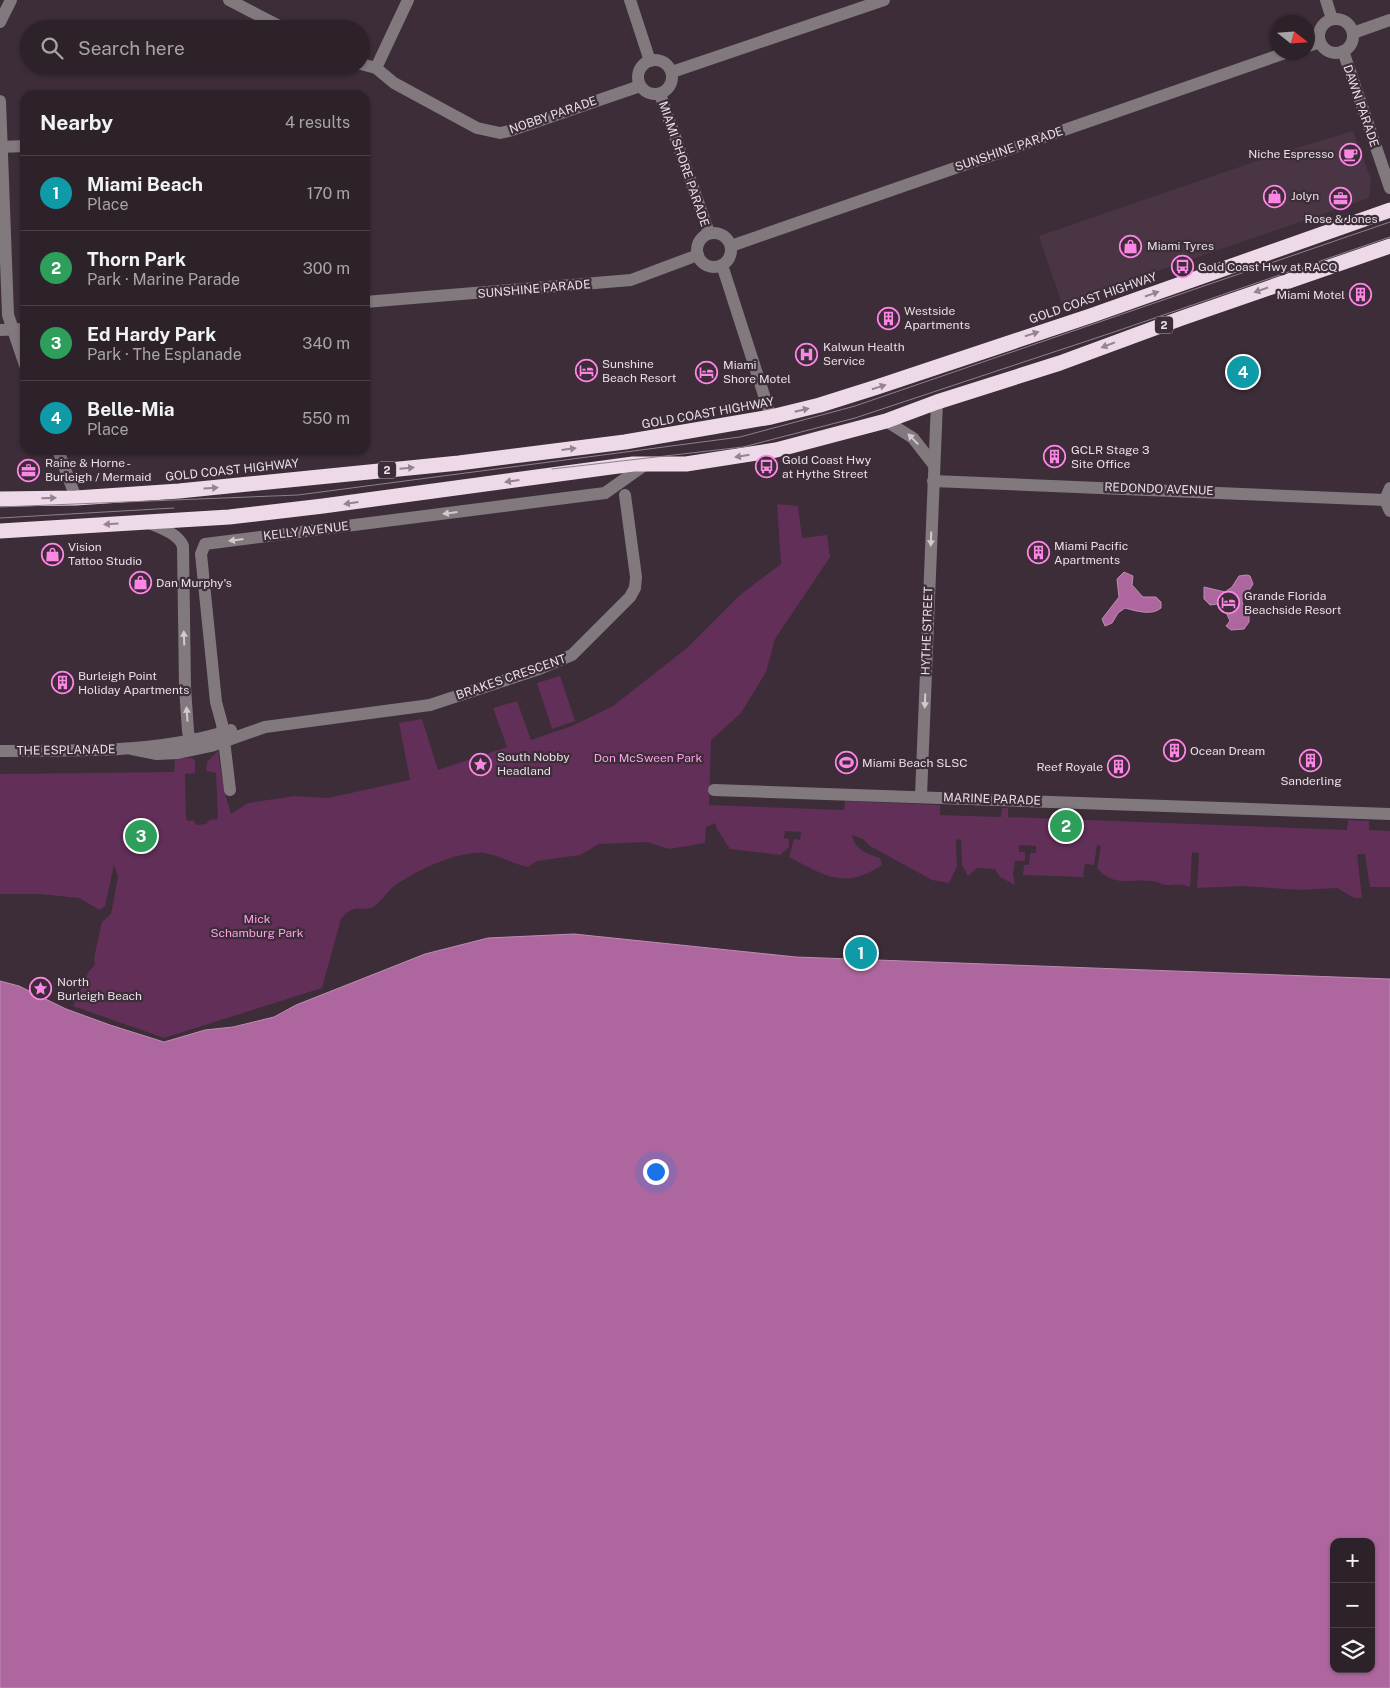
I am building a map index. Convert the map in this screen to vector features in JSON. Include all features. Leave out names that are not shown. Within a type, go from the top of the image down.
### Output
[{"type":"highway","name":"GOLD COAST HIGHWAY","points":[[0,499],[76,498],[245,486],[330,475],[459,463],[625,442],[771,417],[820,405],[877,387],[1090,316],[1390,210]]},
{"type":"highway","name":"2","points":[[0,531],[147,522],[202,516],[229,516],[646,464],[686,464],[743,457],[810,442],[886,421],[937,402],[1060,363],[1182,318],[1390,246]]},
{"type":"street","points":[[0,22],[11,0]]},
{"type":"street","points":[[229,0],[268,20]]},
{"type":"street","points":[[376,68],[408,0]]},
{"type":"street","points":[[630,0],[650,61]]},
{"type":"street","points":[[672,72],[884,0]]},
{"type":"street","points":[[1326,0],[1332,19]]},
{"type":"street","points":[[1315,42],[1321,28],[1332,19],[1344,21],[1348,24],[1353,34],[1350,46],[1343,51],[1333,53],[1315,44]]},
{"type":"street","points":[[1353,34],[1390,20]]},
{"type":"street","name":"DAWN PARADE","points":[[1343,51],[1390,188]]},
{"type":"street","name":"SUNSHINE PARADE","points":[[731,246],[1270,58]]},
{"type":"street","points":[[650,61],[661,61],[672,72],[672,83],[665,92],[660,94],[649,93],[640,86],[640,71],[650,61]]},
{"type":"street","name":"NOBBY PARADE","points":[[370,66],[376,68],[394,83],[466,123],[477,128],[500,133],[640,86]]},
{"type":"street","name":"MIAMI SHORE PARADE","points":[[660,94],[709,234]]},
{"type":"street","points":[[0,101],[8,315],[5,330],[20,356]]},
{"type":"street","points":[[1,147],[20,146]]},
{"type":"street","points":[[709,234],[720,234],[729,241],[731,246],[730,257],[717,267],[705,264],[698,255],[700,240],[709,234]]},
{"type":"street","name":"SUNSHINE PARADE","points":[[370,302],[631,280],[698,255]]},
{"type":"street","points":[[722,265],[771,417]]},
{"type":"street","points":[[5,330],[20,329]]},
{"type":"street","name":"HYTHE STREET","points":[[921,796],[937,402]]},
{"type":"street","points":[[886,421],[913,438],[934,466]]},
{"type":"street","points":[[60,455],[76,498]]},
{"type":"street","name":"KELLY AVENUE","points":[[230,790],[223,737],[216,704],[201,554],[205,544],[604,493],[646,464]]},
{"type":"street","name":"REDONDO AVENUE","points":[[933,485],[1388,500]]},
{"type":"street","name":"BRAKES CRESCENT","points":[[195,745],[223,737],[245,726],[265,727],[430,705],[571,656],[628,600],[636,588],[625,495]]},
{"type":"street","points":[[147,522],[172,534],[181,541],[185,687],[195,745]]},
{"type":"street","name":"THE ESPLANADE","points":[[0,751],[132,749],[166,754],[195,745]]},
{"type":"street","name":"MARINE PARADE","points":[[714,790],[1390,814]]},
{"type":"shaded area","points":[[1353,131],[1371,180],[1369,198],[1062,304],[1039,236],[1280,153]]},
{"type":"shaded area","points":[[1124,572],[1133,576],[1132,585],[1143,597],[1156,597],[1161,602],[1161,608],[1149,612],[1125,608],[1118,613],[1112,623],[1105,626],[1102,619],[1119,597],[1117,579]]},
{"type":"shaded area","points":[[1239,576],[1250,576],[1253,584],[1242,600],[1249,614],[1249,622],[1244,629],[1231,630],[1226,626],[1230,621],[1225,610],[1217,604],[1210,605],[1204,599],[1204,587],[1225,592],[1232,587]]},
{"type":"shaded area","points":[[574,934],[796,957],[1390,979],[1390,1688],[0,1688],[0,981],[19,986],[66,1009],[164,1042],[205,1030],[233,1027],[274,1017],[296,1005],[425,954],[488,938]]},
{"type":"green space","points":[[777,504],[798,506],[802,538],[827,535],[830,557],[775,639],[766,672],[741,713],[711,740],[709,805],[844,810],[845,801],[940,805],[940,815],[1001,817],[1002,808],[1008,808],[1008,817],[1347,830],[1348,820],[1369,821],[1369,830],[1390,831],[1390,887],[1370,887],[1365,854],[1357,854],[1362,898],[1354,898],[1337,888],[1301,890],[1241,886],[1197,888],[1199,853],[1192,852],[1190,887],[1165,885],[1144,880],[1122,881],[1110,878],[1097,868],[1101,846],[1097,845],[1094,865],[1085,864],[1083,877],[1023,875],[1024,865],[1029,865],[1030,853],[1036,853],[1036,846],[1019,845],[1019,852],[1025,852],[1025,861],[1015,861],[1013,874],[1015,885],[1000,877],[995,869],[977,868],[968,876],[962,865],[961,840],[956,839],[957,866],[949,883],[932,880],[870,846],[863,839],[852,835],[858,848],[880,858],[882,865],[869,873],[856,877],[835,878],[813,870],[789,857],[794,839],[800,840],[801,832],[785,831],[784,838],[789,839],[789,847],[780,855],[730,849],[715,823],[706,827],[705,843],[669,849],[647,842],[599,844],[580,855],[537,861],[528,867],[484,853],[462,855],[436,863],[393,887],[372,907],[351,910],[346,913],[341,919],[322,988],[164,1038],[73,1006],[89,971],[95,965],[94,958],[102,922],[111,914],[118,877],[114,865],[105,906],[100,910],[79,898],[40,894],[0,894],[0,774],[174,772],[175,758],[192,758],[195,761],[195,773],[185,774],[186,818],[188,821],[194,820],[196,825],[206,824],[210,820],[218,819],[216,773],[206,771],[207,762],[218,751],[224,790],[231,814],[248,803],[295,796],[328,798],[410,780],[399,723],[422,719],[438,770],[507,747],[493,708],[517,701],[531,740],[572,726],[613,706],[687,648],[740,595],[781,564]]},
{"type":"green space","points":[[560,676],[575,721],[552,729],[537,683]]},
{"type":"tram line","points":[[0,507],[298,495],[740,437],[855,406],[1390,222]]},
{"type":"tram line","points":[[552,469],[743,447],[855,418],[1114,332],[1390,237]]},
{"type":"tram line","points":[[0,518],[174,508]]},
{"type":"place","name":"Niche Espresso","points":[[1350,154]]},
{"type":"place","name":"Jolyn","points":[[1275,196]]},
{"type":"place","name":"Rose & Jones","points":[[1341,198]]},
{"type":"place","name":"Miami Tyres","points":[[1131,246]]},
{"type":"place","name":"Gold Coast Hwy at RACQ","points":[[1182,267]]},
{"type":"place","name":"Miami Motel","points":[[1361,295]]},
{"type":"place","name":"Westside Apartments","points":[[888,318]]},
{"type":"place","name":"Kalwun Health Service","points":[[807,354]]},
{"type":"place","name":"Sunshine Beach Resort","points":[[586,371]]},
{"type":"place","name":"Miami Shore Motel","points":[[707,372]]},
{"type":"place","name":"Belle-Mia","points":[[1243,372]]},
{"type":"place","name":"GCLR Stage 3 Site Office","points":[[1055,457]]},
{"type":"place","name":"Gold Coast Hwy at Hythe Street","points":[[766,467]]},
{"type":"place","name":"Raine & Horne - Burleigh / Mermaid","points":[[29,470]]},
{"type":"place","name":"Miami Pacific Apartments","points":[[1038,553]]},
{"type":"place","name":"Vision Tattoo Studio","points":[[52,554]]},
{"type":"place","name":"Dan Murphy's","points":[[140,583]]},
{"type":"place","name":"Grande Florida Beachside Resort","points":[[1228,603]]},
{"type":"place","name":"Burleigh Point Holiday Apartments","points":[[62,683]]},
{"type":"place","name":"Ocean Dream","points":[[1174,751]]},
{"type":"place","name":"Sanderling","points":[[1311,760]]},
{"type":"place","name":"Miami Beach SLSC","points":[[846,763]]},
{"type":"place","name":"South Nobby Headland","points":[[481,764]]},
{"type":"place","name":"Reef Royale","points":[[1119,767]]},
{"type":"place","name":"Thorn Park","points":[[1066,826]]},
{"type":"place","name":"Ed Hardy Park","points":[[141,836]]},
{"type":"place","name":"Miami Beach","points":[[861,953]]},
{"type":"place","name":"North Burleigh Beach","points":[[41,989]]},
{"type":"park label","name":"Don McSween Park","points":[[648,758]]},
{"type":"park label","name":"Mick Schamburg Park","points":[[257,926]]}]
